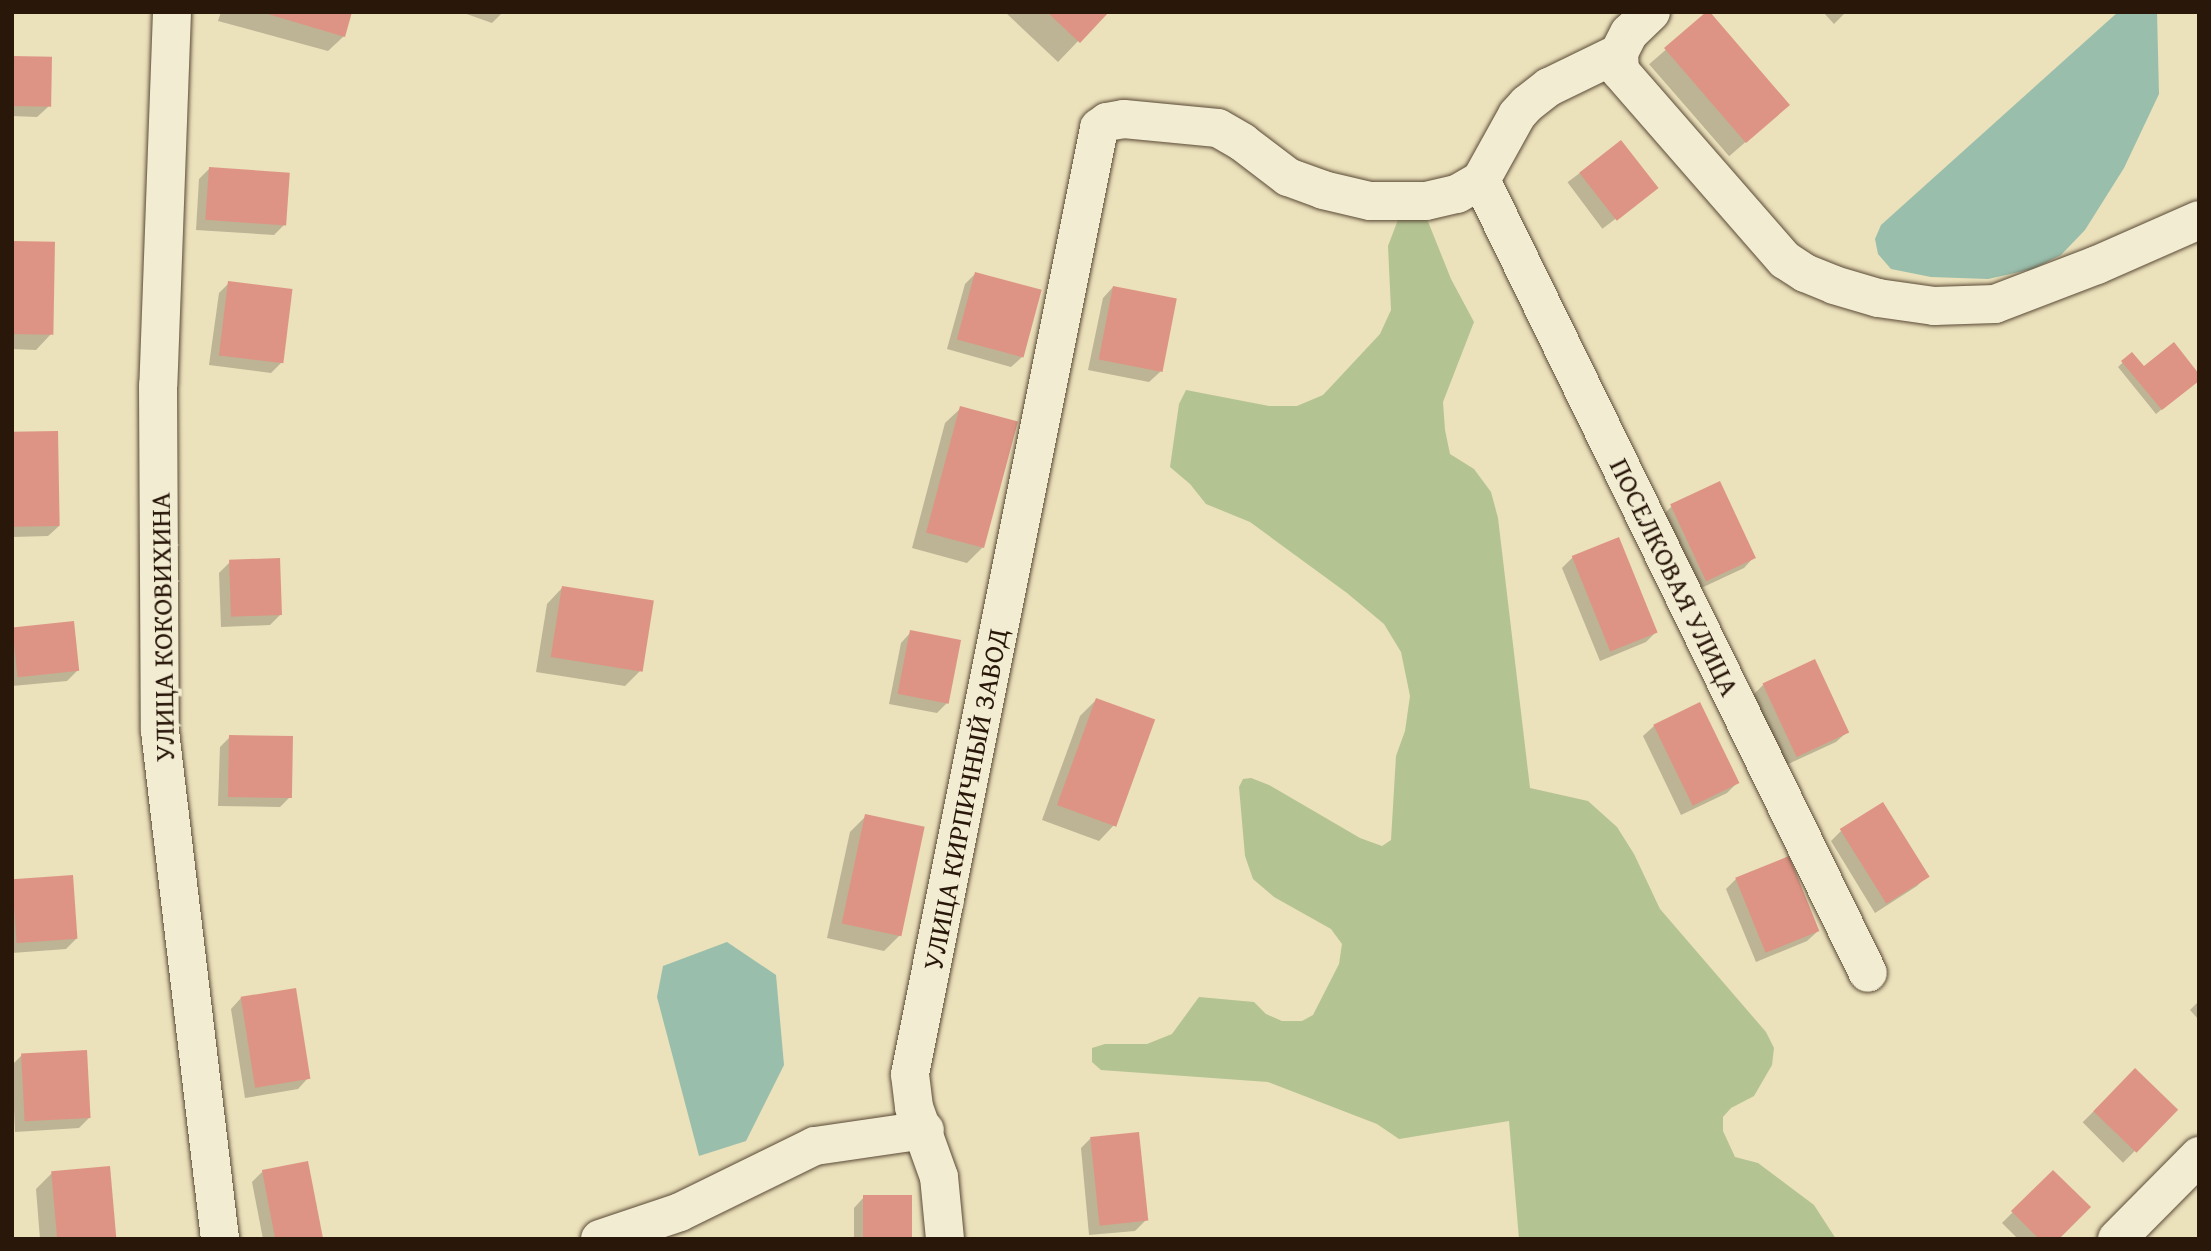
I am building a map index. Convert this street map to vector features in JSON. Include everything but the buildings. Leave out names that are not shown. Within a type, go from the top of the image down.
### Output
[{"type":"street","name":"УЛИЦА КОКОВИХИНА","points":[[173,12],[158,385],[160,731],[220,1239]]},
{"type":"street","points":[[1651,12],[1629,33],[1619,53],[1620,71],[1785,260],[1805,273],[1856,291],[1934,306],[1995,304],[2097,265],[2199,220]]},
{"type":"street","points":[[1481,180],[1517,115],[1527,104],[1549,87],[1619,53]]},
{"type":"street","name":"УЛИЦА КИРПИЧНЫЙ ЗАВОД","points":[[925,1130],[914,1107],[910,1074],[1099,128],[1107,121],[1124,119],[1218,128],[1242,142],[1288,177],[1323,190],[1370,201],[1426,201],[1457,194],[1481,180]]},
{"type":"street","name":"ПОСЕЛКОВАЯ УЛИЦА","points":[[1481,180],[1868,973]]},
{"type":"street","points":[[600,1239],[680,1212],[815,1146],[925,1130],[939,1177],[945,1239]]},
{"type":"street","points":[[2117,1239],[2199,1156]]},
{"type":"shaded area","points":[[2118,12],[2157,12],[2159,94],[2124,168],[2085,230],[2061,255],[2033,269],[1988,279],[1931,277],[1891,269],[1878,254],[1875,239],[1881,225]]},
{"type":"shaded area","points":[[1399,217],[1427,219],[1451,279],[1474,322],[1443,402],[1445,430],[1450,454],[1474,469],[1491,492],[1498,518],[1530,788],[1588,801],[1617,827],[1634,854],[1660,909],[1766,1032],[1774,1048],[1772,1065],[1754,1096],[1731,1108],[1723,1117],[1723,1131],[1735,1157],[1758,1163],[1814,1205],[1836,1239],[1519,1239],[1509,1121],[1399,1139],[1377,1124],[1268,1082],[1101,1070],[1092,1062],[1092,1048],[1105,1044],[1147,1044],[1172,1034],[1199,997],[1254,1002],[1266,1014],[1282,1021],[1302,1021],[1313,1015],[1339,964],[1342,944],[1331,929],[1274,897],[1253,879],[1245,856],[1239,787],[1243,779],[1251,778],[1269,785],[1360,838],[1382,846],[1391,840],[1396,756],[1405,731],[1410,696],[1401,652],[1384,624],[1347,593],[1250,522],[1206,504],[1190,484],[1170,467],[1179,404],[1186,390],[1269,406],[1297,406],[1323,395],[1380,334],[1391,310],[1388,246]]},
{"type":"shaded area","points":[[727,942],[776,975],[784,1065],[746,1141],[699,1156],[657,997],[663,966]]}]
